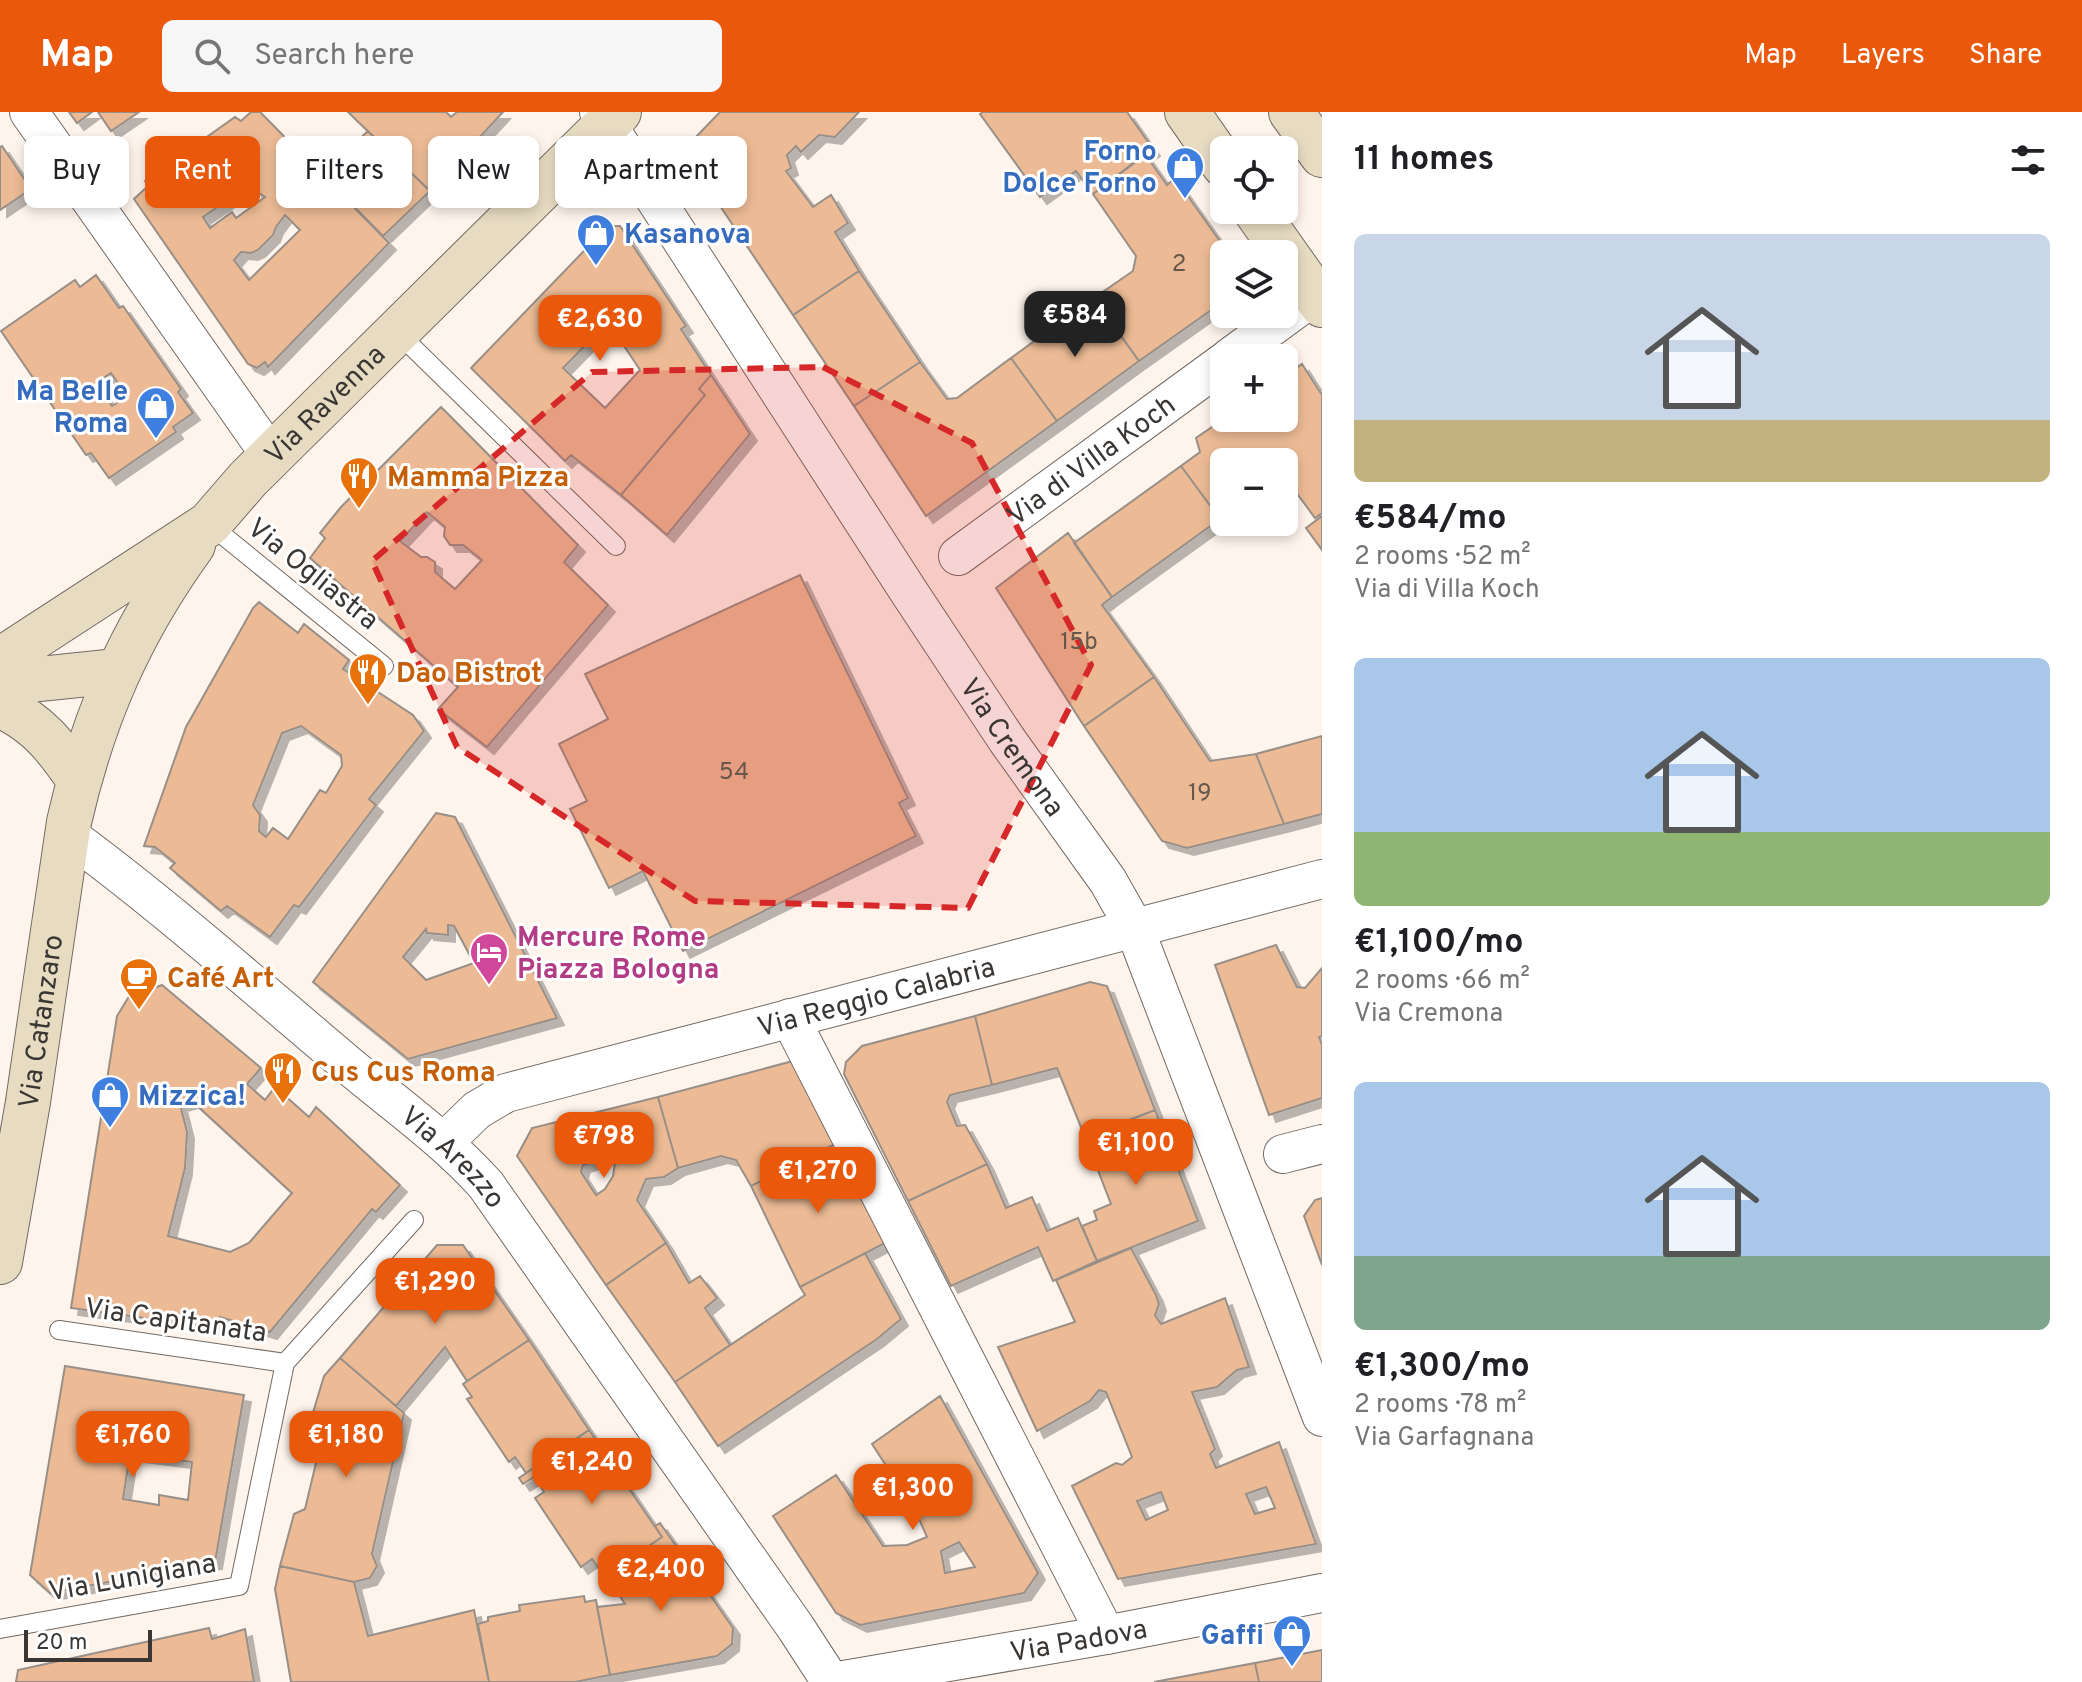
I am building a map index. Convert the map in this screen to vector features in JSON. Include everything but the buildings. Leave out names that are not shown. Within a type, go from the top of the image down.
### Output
[{"type":"street","points":[[29,112],[271,456]]},
{"type":"street","points":[[1187,112],[1210,145]]},
{"type":"street","points":[[1291,112],[1322,155]]},
{"type":"street","name":"Via Ravenna","points":[[0,660],[209,524],[271,456],[398,333],[609,116]]},
{"type":"street","name":"Via Cremona","points":[[609,116],[909,592],[1007,740],[1108,881],[1134,927],[1322,1417]]},
{"type":"street","points":[[1251,344],[1319,300],[1265,224]]},
{"type":"street","name":"Via di Villa Koch","points":[[958,556],[1210,372]]},
{"type":"street","name":"Via Catanzaro","points":[[0,1262],[28,1102],[67,834],[79,780],[117,671],[158,595],[209,524]]},
{"type":"street","points":[[0,683],[117,671]]},
{"type":"street","points":[[0,705],[43,732],[79,780]]},
{"type":"street","name":"Via Arezzo","points":[[67,834],[152,898],[395,1105],[444,1142],[486,1185],[832,1682]]},
{"type":"street","name":"Via Reggio Calabria","points":[[444,1142],[477,1110],[506,1093],[1322,879]]},
{"type":"street","points":[[790,1018],[1106,1635]]},
{"type":"street","points":[[1283,1154],[1322,1144]]},
{"type":"street","name":"Via Padova","points":[[832,1682],[1106,1635],[1322,1593]]},
{"type":"lane","points":[[398,333],[616,546]]},
{"type":"lane","name":"Via Ogliastra","points":[[209,524],[384,666]]},
{"type":"lane","points":[[285,1363],[414,1220]]},
{"type":"lane","name":"Via Capitanata","points":[[59,1330],[285,1363]]},
{"type":"lane","name":"Via Lunigiana","points":[[0,1629],[239,1586],[285,1363]]},
{"type":"highlighted area","points":[[823,367],[972,443],[1091,665],[968,908],[695,901],[457,747],[372,561],[592,372]]},
{"type":"place","name":"Forno Dolce Forno","points":[[1185,200]]},
{"type":"place","name":"Kasanova","points":[[596,267]]},
{"type":"place","name":"Ma Belle Roma","points":[[156,440]]},
{"type":"place","name":"Mamma Pizza","points":[[359,510]]},
{"type":"place","name":"Dao Bistrot","points":[[368,706]]},
{"type":"place","name":"Mercure Rome Piazza Bologna","points":[[489,986]]},
{"type":"place","name":"Café Art","points":[[139,1011]]},
{"type":"place","name":"Cus Cus Roma","points":[[283,1105]]},
{"type":"place","name":"Mizzica!","points":[[110,1129]]},
{"type":"place","name":"Gaffi","points":[[1292,1668]]}]
